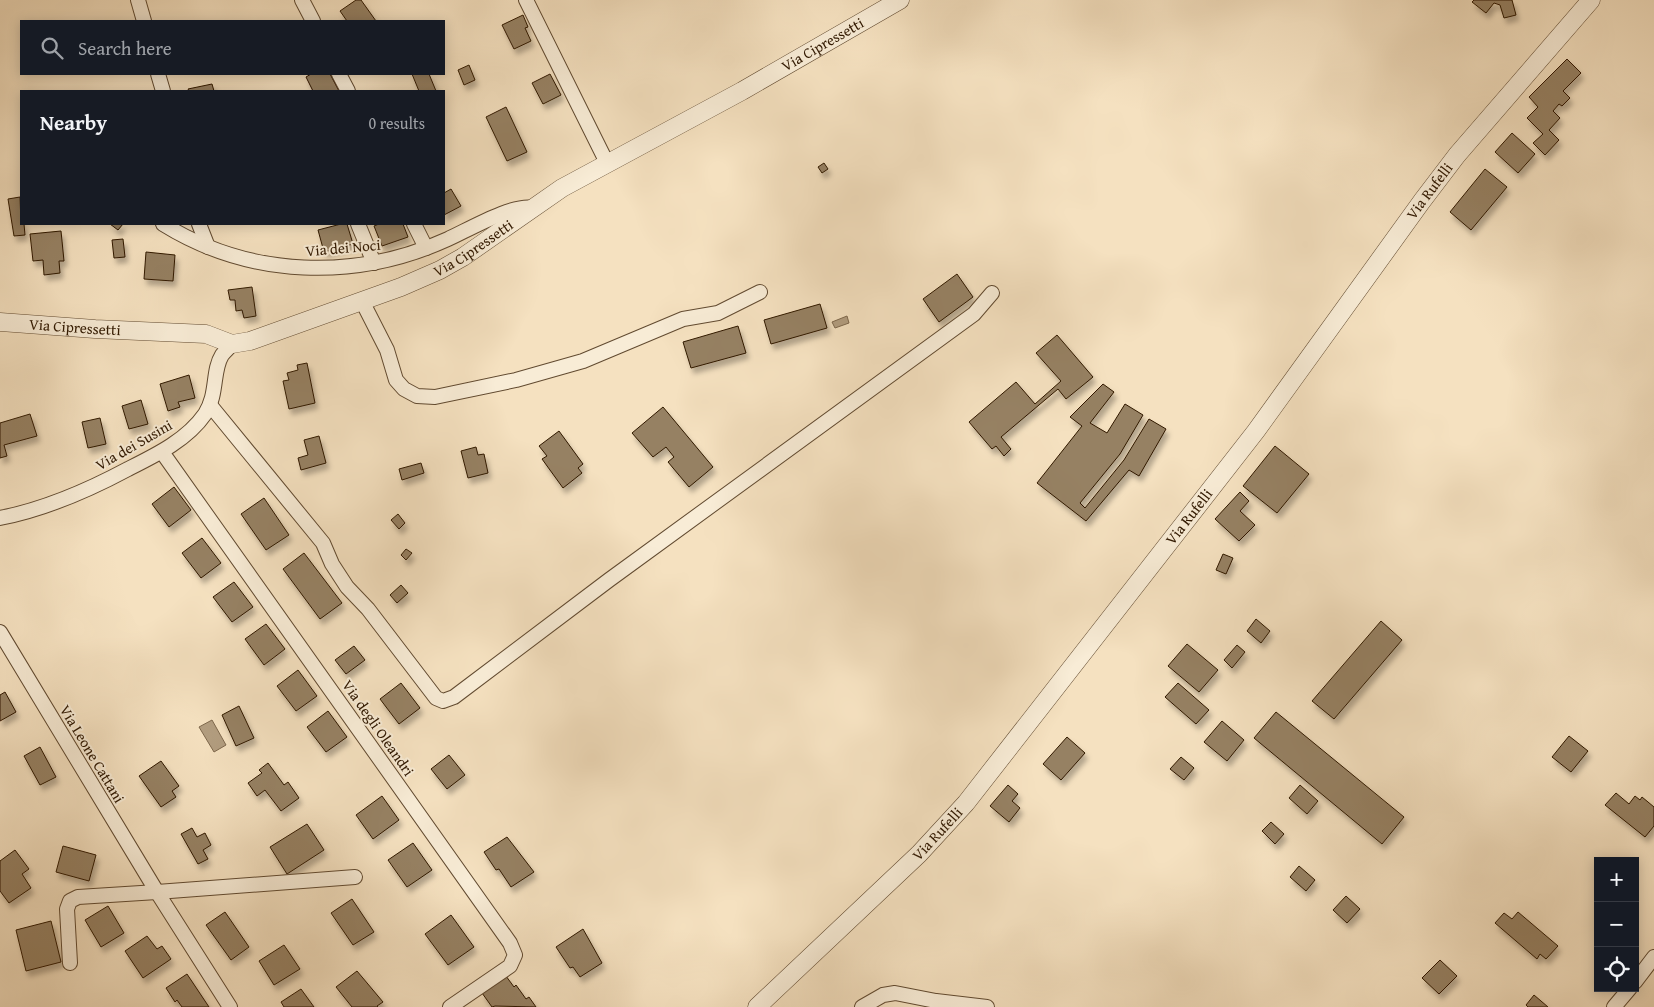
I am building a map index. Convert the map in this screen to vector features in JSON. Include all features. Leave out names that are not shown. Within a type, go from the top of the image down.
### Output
[{"type":"street","points":[[138,0],[144,20]]},
{"type":"street","points":[[302,0],[312,20]]},
{"type":"street","points":[[526,0],[607,163]]},
{"type":"street","name":"Via Cipressetti","points":[[0,322],[206,334],[232,344],[250,341],[362,301],[440,270],[562,188],[758,82],[900,0]]},
{"type":"street","name":"Via Rufelli","points":[[757,1007],[915,858],[961,810],[1256,431],[1458,155],[1591,0]]},
{"type":"street","points":[[158,75],[163,90]]},
{"type":"street","points":[[340,75],[347,90]]},
{"type":"street","name":"Via dei Noci","points":[[165,225],[208,247],[243,259],[286,267],[325,268],[374,263],[399,257],[426,248],[512,210],[524,206],[533,208]]},
{"type":"street","points":[[199,225],[208,247]]},
{"type":"street","points":[[358,225],[374,263]]},
{"type":"street","points":[[414,225],[426,248]]},
{"type":"street","points":[[362,301],[387,350],[396,380],[404,389],[417,396],[435,397],[516,380],[583,360],[683,319],[718,313],[760,292]]},
{"type":"street","points":[[210,405],[323,543],[332,564],[347,587],[368,609],[436,698],[443,701],[454,697],[617,574],[974,314],[992,293]]},
{"type":"street","name":"Via dei Susini","points":[[0,518],[38,509],[71,498],[162,452],[180,439],[196,425],[210,405],[219,362],[222,354],[232,344]]},
{"type":"street","name":"Via degli Oleandri","points":[[162,452],[512,946],[514,955],[510,966],[450,1007]]},
{"type":"street","name":"Via Leone Cattani","points":[[0,632],[157,892],[230,1007]]},
{"type":"street","points":[[70,963],[67,909],[70,901],[84,895],[157,892],[355,878]]},
{"type":"street","points":[[1639,977],[1654,958]]},
{"type":"street","points":[[1614,1007],[1627,992]]},
{"type":"street","points":[[862,1007],[883,995],[895,993],[936,1001],[987,1007]]},
{"type":"shaded area","points":[[847,316],[849,323],[835,328],[832,322]]},
{"type":"shaded area","points":[[212,720],[226,745],[214,752],[199,727]]},
{"type":"building","points":[[356,0],[361,0],[375,20],[346,20],[340,11]]},
{"type":"building","points":[[1474,0],[1512,0],[1516,15],[1504,18],[1500,5],[1494,3],[1486,13],[1472,2]]},
{"type":"building","points":[[523,15],[528,27],[525,28],[531,41],[514,49],[502,25]]},
{"type":"building","points":[[1567,59],[1581,73],[1563,91],[1570,98],[1562,106],[1559,104],[1553,111],[1560,118],[1549,130],[1559,140],[1545,155],[1533,143],[1543,134],[1527,118],[1538,107],[1529,97]]},
{"type":"building","points":[[469,65],[475,80],[464,85],[458,70]]},
{"type":"building","points":[[550,74],[561,95],[543,104],[532,83]]},
{"type":"building","points":[[309,75],[331,75],[338,90],[312,90],[306,77]]},
{"type":"building","points":[[412,75],[429,75],[436,90],[419,90]]},
{"type":"building","points":[[212,84],[214,90],[188,90]]},
{"type":"building","points":[[506,107],[527,152],[507,161],[486,117]]},
{"type":"building","points":[[1512,133],[1535,154],[1518,173],[1495,152]]},
{"type":"building","points":[[824,163],[828,169],[822,173],[818,167]]},
{"type":"building","points":[[1485,169],[1507,187],[1471,230],[1450,212]]},
{"type":"building","points":[[451,189],[461,206],[445,214],[445,192]]},
{"type":"building","points":[[20,197],[20,225],[24,225],[25,235],[14,236],[8,199]]},
{"type":"building","points":[[111,225],[122,225],[118,230]]},
{"type":"building","points":[[337,225],[347,225],[353,244],[324,252],[318,230]]},
{"type":"building","points":[[403,225],[408,237],[382,246],[374,226]]},
{"type":"building","points":[[61,231],[64,261],[59,261],[60,273],[44,275],[43,260],[33,261],[30,234]]},
{"type":"building","points":[[123,239],[125,257],[114,258],[112,240]]},
{"type":"building","points":[[146,252],[175,255],[173,281],[144,279]]},
{"type":"building","points":[[957,274],[973,297],[939,322],[923,299]]},
{"type":"building","points":[[252,287],[256,316],[244,318],[242,310],[236,311],[235,300],[230,300],[228,290]]},
{"type":"building","points":[[820,304],[827,328],[771,344],[764,320]]},
{"type":"building","points":[[738,326],[746,353],[691,368],[683,342]]},
{"type":"building","points":[[1057,335],[1093,377],[1066,399],[1058,389],[1001,437],[1011,449],[1004,456],[996,446],[992,449],[969,422],[1016,382],[1035,404],[1061,381],[1036,353]]},
{"type":"building","points":[[307,363],[315,403],[289,409],[283,381],[289,380],[287,373],[298,370],[297,365]]},
{"type":"building","points":[[189,375],[195,398],[178,402],[180,407],[168,411],[160,384]]},
{"type":"building","points":[[1103,384],[1114,392],[1090,423],[1107,433],[1125,404],[1143,415],[1120,454],[1080,503],[1085,508],[1124,460],[1149,419],[1166,429],[1139,476],[1129,470],[1086,521],[1037,483],[1082,426],[1070,417]]},
{"type":"building","points":[[141,400],[148,424],[129,429],[122,406]]},
{"type":"building","points":[[663,407],[713,467],[689,487],[668,462],[674,457],[666,447],[653,457],[632,433]]},
{"type":"building","points":[[30,414],[37,436],[4,445],[7,456],[0,458],[0,423]]},
{"type":"building","points":[[100,418],[106,444],[88,448],[82,422]]},
{"type":"building","points":[[559,431],[583,464],[578,468],[582,473],[563,488],[542,459],[547,456],[539,446]]},
{"type":"building","points":[[319,436],[326,463],[301,470],[298,458],[308,455],[304,440]]},
{"type":"building","points":[[1275,446],[1309,474],[1277,513],[1243,486]]},
{"type":"building","points":[[476,447],[478,455],[484,454],[488,473],[468,478],[461,451]]},
{"type":"building","points":[[421,463],[424,473],[402,480],[399,469]]},
{"type":"building","points":[[174,487],[191,510],[169,527],[152,504]]},
{"type":"building","points":[[1240,492],[1249,501],[1240,511],[1255,525],[1239,541],[1215,519]]},
{"type":"building","points":[[264,498],[289,535],[266,550],[241,514]]},
{"type":"building","points":[[398,514],[405,523],[399,529],[391,520]]},
{"type":"building","points":[[202,538],[221,563],[201,578],[182,553]]},
{"type":"building","points":[[406,549],[412,553],[406,560],[401,555]]},
{"type":"building","points":[[304,553],[342,603],[320,619],[283,569]]},
{"type":"building","points":[[1223,554],[1233,558],[1226,574],[1216,570]]},
{"type":"building","points":[[234,582],[253,607],[232,622],[213,597]]},
{"type":"building","points":[[401,585],[408,593],[397,603],[390,595]]},
{"type":"building","points":[[1256,619],[1270,631],[1261,643],[1247,631]]},
{"type":"building","points":[[1381,621],[1402,640],[1334,719],[1312,701]]},
{"type":"building","points":[[266,624],[285,649],[264,665],[245,639]]},
{"type":"building","points":[[1187,644],[1218,670],[1199,692],[1168,666]]},
{"type":"building","points":[[1237,645],[1245,652],[1232,668],[1224,660]]},
{"type":"building","points":[[354,646],[365,660],[346,674],[335,660]]},
{"type":"building","points":[[298,670],[317,696],[296,711],[277,686]]},
{"type":"building","points":[[401,683],[420,708],[399,724],[380,699]]},
{"type":"building","points":[[1178,683],[1209,710],[1196,724],[1165,697]]},
{"type":"building","points":[[5,692],[16,712],[0,721],[0,695]]},
{"type":"building","points":[[239,706],[254,738],[236,746],[222,715]]},
{"type":"building","points":[[328,711],[347,737],[326,752],[307,727]]},
{"type":"building","points":[[1276,712],[1404,817],[1382,844],[1254,738]]},
{"type":"building","points":[[1222,721],[1244,740],[1227,761],[1204,742]]},
{"type":"building","points":[[1569,736],[1588,751],[1571,772],[1552,757]]},
{"type":"building","points":[[1067,737],[1085,753],[1061,780],[1043,764]]},
{"type":"building","points":[[40,747],[56,777],[40,785],[24,756]]},
{"type":"building","points":[[449,755],[465,775],[447,789],[431,769]]},
{"type":"building","points":[[1181,757],[1194,768],[1184,780],[1170,769]]},
{"type":"building","points":[[161,761],[179,786],[172,791],[176,797],[161,807],[139,776]]},
{"type":"building","points":[[268,763],[284,785],[288,782],[299,798],[281,811],[265,790],[257,796],[248,783],[262,773],[259,770]]},
{"type":"building","points":[[1008,785],[1018,794],[1012,801],[1020,808],[1009,822],[990,806]]},
{"type":"building","points":[[1300,785],[1318,801],[1307,814],[1289,798]]},
{"type":"building","points":[[1616,793],[1629,804],[1635,796],[1640,800],[1642,797],[1654,807],[1654,826],[1645,837],[1605,805]]},
{"type":"building","points":[[382,796],[399,820],[373,839],[356,815]]},
{"type":"building","points":[[1271,822],[1284,834],[1275,844],[1262,831]]},
{"type":"building","points":[[307,824],[324,850],[287,874],[270,847]]},
{"type":"building","points":[[192,828],[197,837],[205,833],[211,845],[203,850],[208,859],[198,864],[181,834]]},
{"type":"building","points":[[507,837],[534,872],[511,887],[484,852]]},
{"type":"building","points":[[413,843],[432,870],[407,887],[388,860]]},
{"type":"building","points":[[63,846],[96,855],[89,881],[56,872]]},
{"type":"building","points":[[15,850],[29,869],[22,874],[31,888],[9,903],[0,891],[0,861]]},
{"type":"building","points":[[1299,866],[1315,880],[1306,891],[1290,877]]},
{"type":"building","points":[[1346,896],[1360,909],[1347,923],[1333,910]]},
{"type":"building","points":[[352,899],[374,932],[353,945],[331,913]]},
{"type":"building","points":[[108,906],[124,933],[101,947],[85,920]]},
{"type":"building","points":[[225,912],[249,947],[231,960],[206,925]]},
{"type":"building","points":[[1518,912],[1558,946],[1546,959],[1540,954],[1537,959],[1495,923],[1504,913],[1512,919]]},
{"type":"building","points":[[451,915],[474,947],[448,965],[425,934]]},
{"type":"building","points":[[51,921],[61,962],[26,971],[16,930]]},
{"type":"building","points":[[583,929],[602,963],[580,977],[573,967],[570,968],[556,947]]},
{"type":"building","points":[[147,936],[157,949],[162,946],[171,959],[143,978],[125,951]]},
{"type":"building","points":[[284,945],[300,969],[274,985],[259,961]]},
{"type":"building","points":[[1440,960],[1457,976],[1439,994],[1422,978]]},
{"type":"building","points":[[357,971],[383,1002],[378,1007],[352,1007],[336,987]]},
{"type":"building","points":[[187,974],[209,1007],[182,1007],[177,1000],[175,1002],[166,988]]},
{"type":"building","points":[[506,976],[514,987],[516,985],[526,999],[529,997],[536,1007],[492,1007],[482,993]]},
{"type":"building","points":[[301,989],[314,1007],[284,1007],[281,1002]]},
{"type":"building","points":[[1534,995],[1548,1007],[1528,1007],[1526,1005]]}]
